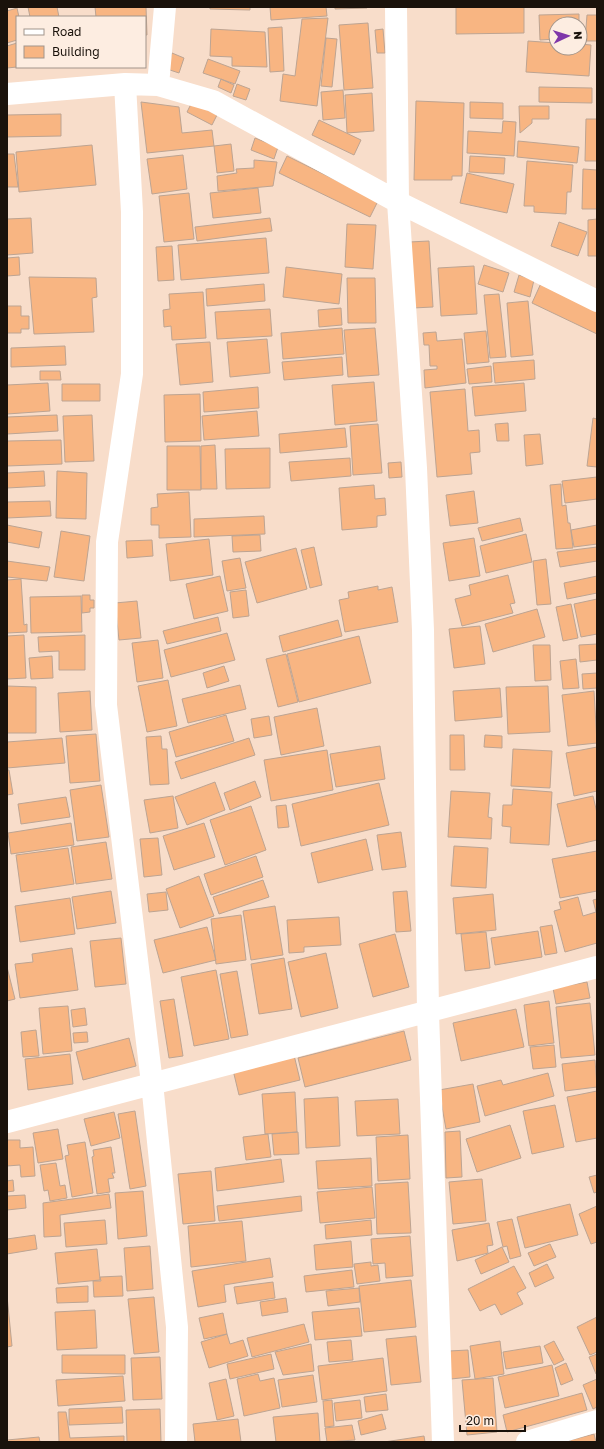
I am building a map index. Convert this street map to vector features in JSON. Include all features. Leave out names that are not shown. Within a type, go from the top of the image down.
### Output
[{"type":"street","points":[[158,85],[165,7]]},
{"type":"street","points":[[396,7],[398,202],[416,468],[423,630],[428,1013],[443,1442]]},
{"type":"street","points":[[125,84],[132,212],[132,374],[107,542],[106,705],[152,1083],[177,1327],[176,1442]]},
{"type":"street","points":[[7,94],[125,84],[158,85],[213,101],[398,202],[597,300]]},
{"type":"street","points":[[7,1122],[152,1083],[428,1013],[597,967]]},
{"type":"street","points":[[527,1442],[597,1421]]},
{"type":"building","points":[[28,7],[57,7],[59,16],[30,16]]},
{"type":"building","points":[[95,7],[146,7],[147,35],[146,16],[96,16]]},
{"type":"building","points":[[210,7],[250,7],[250,10],[210,9]]},
{"type":"building","points":[[270,7],[326,7],[327,16],[271,20]]},
{"type":"building","points":[[335,7],[367,7],[367,8],[335,9]]},
{"type":"building","points":[[456,7],[524,7],[524,33],[456,34]]},
{"type":"building","points":[[17,8],[19,16],[16,16],[16,40],[7,43],[7,11]]},
{"type":"building","points":[[579,14],[579,16],[548,16],[548,40],[540,40],[539,15]]},
{"type":"building","points":[[597,15],[597,41],[588,41],[587,16]]},
{"type":"building","points":[[328,18],[317,106],[280,101],[283,74],[295,76],[302,19]]},
{"type":"building","points":[[368,23],[373,88],[344,90],[339,25]]},
{"type":"building","points":[[282,27],[284,71],[270,72],[268,28]]},
{"type":"building","points":[[211,29],[265,32],[267,67],[232,66],[232,57],[210,56]]},
{"type":"building","points":[[383,29],[385,53],[377,53],[375,30]]},
{"type":"building","points":[[326,38],[337,39],[332,87],[321,86]]},
{"type":"building","points":[[528,41],[548,42],[548,56],[588,56],[588,45],[591,45],[589,76],[526,72]]},
{"type":"building","points":[[16,43],[16,67],[7,68],[7,46]]},
{"type":"building","points":[[172,53],[184,58],[179,73],[167,69]]},
{"type":"building","points":[[208,59],[240,71],[235,84],[203,73]]},
{"type":"building","points":[[221,79],[234,85],[231,93],[218,87]]},
{"type":"building","points":[[237,84],[250,89],[246,100],[233,96]]},
{"type":"building","points":[[539,87],[592,88],[592,103],[539,102]]},
{"type":"building","points":[[343,90],[345,118],[323,120],[321,92]]},
{"type":"building","points":[[372,93],[374,131],[347,133],[345,95]]},
{"type":"building","points":[[416,101],[464,103],[462,176],[452,176],[452,180],[414,180]]},
{"type":"building","points":[[141,102],[179,107],[182,133],[212,130],[214,146],[147,153]]},
{"type":"building","points":[[192,102],[217,115],[212,125],[187,112]]},
{"type":"building","points":[[470,102],[503,103],[503,119],[470,118]]},
{"type":"building","points":[[519,106],[549,106],[549,119],[532,119],[532,123],[520,133]]},
{"type":"building","points":[[61,114],[61,136],[7,137],[7,115]]},
{"type":"building","points":[[586,119],[597,119],[597,161],[585,161]]},
{"type":"building","points":[[319,120],[361,140],[354,155],[312,135]]},
{"type":"building","points":[[503,121],[516,122],[514,156],[467,153],[468,131],[502,133]]},
{"type":"building","points":[[255,138],[278,147],[274,159],[251,150]]},
{"type":"building","points":[[518,141],[579,147],[577,163],[517,157]]},
{"type":"building","points":[[231,144],[234,171],[217,173],[214,146]]},
{"type":"building","points":[[92,145],[96,185],[19,192],[16,152]]},
{"type":"building","points":[[7,154],[14,154],[18,187],[7,187]]},
{"type":"building","points":[[183,155],[187,189],[152,194],[147,159]]},
{"type":"building","points":[[287,156],[378,201],[370,217],[279,173]]},
{"type":"building","points":[[470,156],[505,158],[504,174],[469,172]]},
{"type":"building","points":[[254,160],[277,162],[273,186],[218,191],[217,176],[237,173],[236,169],[254,168]]},
{"type":"building","points":[[527,161],[573,165],[571,192],[567,192],[566,214],[534,212],[534,206],[524,206]]},
{"type":"building","points":[[583,169],[597,170],[597,209],[582,209]]},
{"type":"building","points":[[467,173],[514,184],[507,213],[460,203]]},
{"type":"building","points":[[258,188],[261,213],[213,218],[210,193]]},
{"type":"building","points":[[189,193],[194,239],[164,242],[159,196]]},
{"type":"building","points":[[31,218],[33,253],[7,255],[7,219]]},
{"type":"building","points":[[270,218],[272,231],[197,241],[195,227]]},
{"type":"building","points":[[597,219],[597,256],[588,256],[588,220]]},
{"type":"building","points":[[559,222],[587,232],[578,256],[551,246]]},
{"type":"building","points":[[347,224],[376,225],[373,269],[345,267]]},
{"type":"building","points":[[266,238],[269,273],[181,280],[178,245]]},
{"type":"building","points":[[429,241],[433,307],[413,308],[409,242]]},
{"type":"building","points":[[172,246],[174,280],[158,281],[156,247]]},
{"type":"building","points":[[19,257],[20,275],[7,276],[7,258]]},
{"type":"building","points":[[484,265],[509,273],[503,292],[478,284]]},
{"type":"building","points":[[474,266],[477,314],[441,316],[438,268]]},
{"type":"building","points":[[286,267],[342,274],[339,304],[283,297]]},
{"type":"building","points":[[519,275],[534,280],[530,297],[514,292]]},
{"type":"building","points":[[29,277],[96,278],[97,297],[92,298],[94,332],[34,334]]},
{"type":"building","points":[[347,278],[375,278],[376,323],[348,323]]},
{"type":"building","points":[[542,281],[597,307],[597,334],[532,303]]},
{"type":"building","points":[[264,284],[265,301],[207,306],[206,289]]},
{"type":"building","points":[[203,292],[206,338],[172,340],[171,326],[164,327],[163,310],[170,309],[169,294]]},
{"type":"building","points":[[499,294],[506,357],[490,358],[484,295]]},
{"type":"building","points":[[528,301],[533,355],[511,357],[507,303]]},
{"type":"building","points":[[7,306],[21,306],[21,316],[29,316],[29,329],[21,329],[21,333],[7,333]]},
{"type":"building","points":[[341,308],[342,325],[319,327],[318,310]]},
{"type":"building","points":[[270,309],[272,336],[217,339],[215,312]]},
{"type":"building","points":[[342,328],[344,354],[283,359],[281,333]]},
{"type":"building","points":[[375,328],[379,375],[348,377],[344,330]]},
{"type":"building","points":[[486,331],[489,362],[467,364],[464,333]]},
{"type":"building","points":[[436,332],[437,341],[462,339],[466,383],[425,388],[424,370],[437,369],[437,366],[430,366],[429,345],[424,345],[423,333]]},
{"type":"building","points":[[267,339],[270,373],[230,377],[227,342]]},
{"type":"building","points":[[210,342],[213,382],[180,385],[176,344]]},
{"type":"building","points":[[65,346],[66,365],[11,367],[11,348]]},
{"type":"building","points":[[342,357],[343,375],[284,380],[282,362]]},
{"type":"building","points":[[534,360],[535,379],[495,383],[493,363]]},
{"type":"building","points":[[491,366],[492,382],[469,384],[467,369]]},
{"type":"building","points":[[40,371],[60,371],[61,380],[40,380]]},
{"type":"building","points":[[374,382],[377,421],[335,425],[332,385]]},
{"type":"building","points":[[48,383],[50,411],[7,414],[7,385]]},
{"type":"building","points":[[524,383],[526,411],[475,416],[472,387]]},
{"type":"building","points":[[62,384],[100,384],[100,401],[62,401]]},
{"type":"building","points":[[258,387],[259,408],[204,412],[203,392]]},
{"type":"building","points":[[465,389],[468,431],[479,430],[480,452],[470,453],[472,474],[437,477],[430,392]]},
{"type":"building","points":[[200,394],[201,441],[165,442],[164,395]]},
{"type":"building","points":[[257,411],[259,436],[204,440],[202,416]]},
{"type":"building","points":[[57,415],[58,431],[7,434],[7,417]]},
{"type":"building","points":[[92,415],[94,461],[65,462],[63,416]]},
{"type":"building","points":[[593,418],[597,419],[597,467],[587,466]]},
{"type":"building","points":[[508,423],[509,441],[497,441],[495,424]]},
{"type":"building","points":[[378,424],[382,473],[353,475],[350,426]]},
{"type":"building","points":[[345,428],[347,447],[280,453],[279,434]]},
{"type":"building","points":[[540,434],[543,464],[526,466],[524,435]]},
{"type":"building","points":[[61,440],[62,464],[7,466],[7,441]]},
{"type":"building","points":[[215,445],[217,489],[201,489],[201,446]]},
{"type":"building","points":[[167,446],[200,446],[201,490],[167,490]]},
{"type":"building","points":[[270,448],[270,488],[226,489],[225,449]]},
{"type":"building","points":[[350,458],[351,476],[291,481],[289,462]]},
{"type":"building","points":[[401,462],[402,477],[389,478],[388,463]]},
{"type":"building","points":[[44,471],[45,486],[7,488],[7,473]]},
{"type":"building","points":[[57,471],[87,473],[86,519],[56,518]]},
{"type":"building","points":[[597,477],[597,499],[565,503],[562,481]]},
{"type":"building","points":[[561,484],[562,506],[566,505],[573,548],[556,549],[550,485]]},
{"type":"building","points":[[374,485],[375,499],[385,498],[386,515],[377,516],[377,527],[342,530],[339,488]]},
{"type":"building","points":[[474,491],[478,523],[450,526],[446,495]]},
{"type":"building","points":[[189,492],[191,537],[159,538],[159,525],[151,525],[151,508],[158,507],[157,494]]},
{"type":"building","points":[[50,501],[51,516],[7,518],[7,502]]},
{"type":"building","points":[[264,516],[265,534],[194,537],[194,519]]},
{"type":"building","points":[[520,518],[523,531],[482,541],[478,528]]},
{"type":"building","points":[[7,525],[42,532],[39,548],[7,542]]},
{"type":"building","points":[[597,525],[597,544],[574,547],[571,530]]},
{"type":"building","points":[[61,531],[90,536],[84,581],[54,577]]},
{"type":"building","points":[[526,534],[532,562],[486,573],[480,546]]},
{"type":"building","points":[[260,535],[261,551],[233,552],[232,536]]},
{"type":"building","points":[[474,538],[480,576],[449,581],[443,543]]},
{"type":"building","points":[[209,539],[213,575],[170,581],[166,544]]},
{"type":"building","points":[[152,540],[153,556],[127,558],[126,541]]},
{"type":"building","points":[[314,547],[322,585],[310,588],[301,550]]},
{"type":"building","points":[[597,547],[597,561],[560,567],[557,552]]},
{"type":"building","points":[[296,548],[307,589],[257,603],[245,562]]},
{"type":"building","points":[[240,558],[246,588],[227,591],[222,561]]},
{"type":"building","points":[[546,559],[551,604],[537,605],[533,561]]},
{"type":"building","points":[[7,561],[50,567],[47,581],[7,577]]},
{"type":"building","points":[[508,575],[515,603],[510,604],[513,613],[462,626],[455,599],[471,595],[469,585]]},
{"type":"building","points":[[220,576],[228,611],[194,619],[186,584]]},
{"type":"building","points":[[597,576],[597,593],[567,599],[564,583]]},
{"type":"building","points":[[21,579],[24,625],[27,624],[27,632],[7,633],[7,580]]},
{"type":"building","points":[[378,586],[378,590],[392,587],[398,622],[345,632],[339,600],[349,598],[348,592]]},
{"type":"building","points":[[246,590],[249,616],[233,618],[230,592]]},
{"type":"building","points":[[82,595],[90,595],[90,600],[94,600],[94,608],[90,608],[90,612],[82,613]]},
{"type":"building","points":[[81,596],[82,632],[31,633],[30,597]]},
{"type":"building","points":[[597,599],[597,634],[581,637],[574,604]]},
{"type":"building","points":[[137,601],[141,638],[119,640],[115,603]]},
{"type":"building","points":[[571,604],[578,638],[563,641],[556,607]]},
{"type":"building","points":[[537,609],[545,637],[493,652],[485,624]]},
{"type":"building","points":[[218,617],[221,631],[167,644],[163,631]]},
{"type":"building","points":[[338,620],[342,636],[283,652],[279,636]]},
{"type":"building","points":[[480,626],[485,664],[454,668],[449,629]]},
{"type":"building","points":[[227,633],[235,660],[171,677],[164,650]]},
{"type":"building","points":[[24,635],[26,678],[7,679],[7,636]]},
{"type":"building","points":[[85,635],[85,670],[59,670],[59,651],[39,652],[38,637]]},
{"type":"building","points":[[359,636],[371,683],[299,702],[287,654]]},
{"type":"building","points":[[158,640],[163,678],[137,682],[132,643]]},
{"type":"building","points":[[597,644],[597,660],[580,662],[579,645]]},
{"type":"building","points":[[533,645],[550,645],[551,680],[535,681]]},
{"type":"building","points":[[286,654],[298,702],[278,707],[266,659]]},
{"type":"building","points":[[52,656],[53,678],[31,679],[29,658]]},
{"type":"building","points":[[576,659],[579,688],[563,689],[560,661]]},
{"type":"building","points":[[224,666],[229,681],[207,688],[203,673]]},
{"type":"building","points":[[597,673],[597,688],[583,689],[582,674]]},
{"type":"building","points":[[168,680],[177,726],[147,732],[138,686]]},
{"type":"building","points":[[240,685],[246,709],[188,723],[182,699]]},
{"type":"building","points":[[7,686],[36,687],[36,733],[7,733]]},
{"type":"building","points":[[548,686],[550,732],[508,734],[506,687]]},
{"type":"building","points":[[500,688],[502,717],[455,721],[453,691]]},
{"type":"building","points":[[90,691],[92,730],[60,732],[58,693]]},
{"type":"building","points":[[594,691],[597,743],[568,746],[562,695]]},
{"type":"building","points":[[317,708],[324,746],[281,755],[274,717]]},
{"type":"building","points":[[226,715],[234,741],[176,757],[169,732]]},
{"type":"building","points":[[269,716],[272,735],[254,738],[251,719]]},
{"type":"building","points":[[96,734],[100,781],[70,783],[66,736]]},
{"type":"building","points":[[450,735],[464,735],[465,770],[450,770]]},
{"type":"building","points":[[485,735],[502,736],[502,748],[484,747]]},
{"type":"building","points":[[161,736],[162,749],[167,749],[169,784],[150,785],[146,737]]},
{"type":"building","points":[[62,738],[65,763],[7,768],[7,742]]},
{"type":"building","points":[[249,738],[255,755],[181,779],[175,762]]},
{"type":"building","points":[[380,746],[385,779],[336,787],[330,754]]},
{"type":"building","points":[[597,747],[597,791],[574,796],[566,753]]},
{"type":"building","points":[[513,749],[552,751],[550,788],[511,786]]},
{"type":"building","points":[[327,750],[333,790],[271,801],[264,760]]},
{"type":"building","points":[[7,770],[9,770],[13,794],[7,795]]},
{"type":"building","points":[[255,781],[261,797],[230,810],[224,793]]},
{"type":"building","points":[[215,782],[225,810],[187,825],[175,797]]},
{"type":"building","points":[[379,783],[389,825],[301,846],[292,804]]},
{"type":"building","points":[[101,785],[109,837],[77,841],[70,790]]},
{"type":"building","points":[[513,789],[552,792],[549,845],[510,843],[511,827],[502,826],[503,805],[512,805]]},
{"type":"building","points":[[451,791],[490,793],[488,817],[492,818],[491,839],[448,837]]},
{"type":"building","points":[[173,796],[178,828],[150,833],[144,800]]},
{"type":"building","points":[[593,796],[597,813],[597,840],[567,847],[557,804]]},
{"type":"building","points":[[66,797],[70,817],[21,824],[18,804]]},
{"type":"building","points":[[286,805],[289,827],[278,828],[276,806]]},
{"type":"building","points":[[251,806],[266,850],[225,865],[210,820]]},
{"type":"building","points":[[71,823],[74,845],[11,854],[8,833]]},
{"type":"building","points":[[204,823],[215,857],[174,870],[163,836]]},
{"type":"building","points":[[401,832],[406,867],[382,870],[377,835]]},
{"type":"building","points":[[158,838],[162,875],[144,877],[140,839]]},
{"type":"building","points":[[366,839],[373,870],[318,883],[311,853]]},
{"type":"building","points":[[106,842],[112,879],[76,884],[71,847]]},
{"type":"building","points":[[454,846],[488,848],[486,888],[451,886]]},
{"type":"building","points":[[68,848],[74,884],[21,892],[16,855]]},
{"type":"building","points":[[597,851],[597,891],[560,898],[552,859]]},
{"type":"building","points":[[256,856],[263,877],[211,895],[204,874]]},
{"type":"building","points":[[199,876],[214,916],[180,928],[166,889]]},
{"type":"building","points":[[263,880],[269,897],[219,914],[213,897]]},
{"type":"building","points":[[111,891],[116,923],[77,929],[72,897]]},
{"type":"building","points":[[407,891],[411,931],[396,932],[393,892]]},
{"type":"building","points":[[166,892],[168,910],[149,912],[147,894]]},
{"type":"building","points":[[493,894],[496,930],[456,934],[453,898]]},
{"type":"building","points":[[578,897],[583,916],[596,912],[593,900],[597,899],[597,943],[565,952],[554,911],[561,909],[559,902]]},
{"type":"building","points":[[70,898],[75,934],[20,942],[15,906]]},
{"type":"building","points":[[275,906],[283,955],[251,960],[243,911]]},
{"type":"building","points":[[241,915],[246,960],[216,964],[211,919]]},
{"type":"building","points":[[339,917],[341,945],[304,947],[304,952],[289,953],[287,920]]},
{"type":"building","points":[[552,925],[557,953],[545,955],[540,927]]},
{"type":"building","points":[[207,927],[216,960],[163,973],[154,940]]},
{"type":"building","points":[[538,931],[542,957],[495,965],[491,938]]},
{"type":"building","points":[[486,932],[490,968],[465,971],[461,934]]},
{"type":"building","points":[[395,934],[409,987],[373,997],[359,944]]},
{"type":"building","points":[[121,938],[126,984],[95,987],[90,941]]},
{"type":"building","points":[[72,948],[78,990],[20,998],[15,964],[33,962],[32,954]]},
{"type":"building","points":[[326,953],[338,1008],[301,1017],[288,962]]},
{"type":"building","points":[[284,958],[292,1009],[259,1014],[251,964]]},
{"type":"building","points":[[7,967],[15,999],[7,1001]]},
{"type":"building","points":[[216,970],[229,1039],[194,1046],[181,977]]},
{"type":"building","points":[[237,971],[248,1035],[231,1038],[220,974]]},
{"type":"building","points":[[587,982],[590,998],[556,1004],[553,988]]},
{"type":"building","points":[[174,999],[183,1056],[169,1058],[160,1001]]},
{"type":"building","points":[[549,1001],[554,1043],[529,1046],[524,1005]]},
{"type":"building","points":[[590,1003],[595,1055],[561,1058],[556,1007]]},
{"type":"building","points":[[68,1006],[72,1051],[43,1054],[39,1008]]},
{"type":"building","points":[[85,1008],[87,1025],[73,1027],[71,1010]]},
{"type":"building","points":[[516,1009],[524,1047],[461,1061],[453,1023]]},
{"type":"building","points":[[36,1030],[39,1056],[23,1057],[21,1032]]},
{"type":"building","points":[[404,1031],[411,1060],[305,1087],[298,1058]]},
{"type":"building","points":[[87,1032],[88,1042],[74,1043],[73,1033]]},
{"type":"building","points":[[129,1038],[136,1066],[83,1080],[76,1052]]},
{"type":"building","points":[[554,1045],[556,1067],[533,1069],[530,1047]]},
{"type":"building","points":[[70,1054],[73,1084],[28,1090],[25,1059]]},
{"type":"building","points":[[294,1055],[300,1080],[239,1095],[233,1070]]},
{"type":"building","points":[[595,1060],[597,1087],[565,1091],[562,1064]]},
{"type":"building","points":[[548,1073],[554,1096],[485,1116],[477,1086],[501,1080],[503,1085]]},
{"type":"building","points":[[473,1084],[480,1122],[446,1129],[439,1090]]},
{"type":"building","points":[[597,1091],[597,1138],[576,1142],[567,1097]]},
{"type":"building","points":[[295,1092],[297,1132],[265,1134],[262,1094]]},
{"type":"building","points":[[338,1097],[340,1146],[306,1148],[304,1099]]},
{"type":"building","points":[[398,1099],[400,1134],[357,1136],[355,1101]]},
{"type":"building","points":[[555,1105],[564,1147],[532,1154],[523,1111]]},
{"type":"building","points":[[135,1111],[146,1186],[130,1189],[118,1114]]},
{"type":"building","points":[[114,1112],[120,1138],[91,1146],[84,1119]]},
{"type":"building","points":[[510,1125],[521,1158],[477,1172],[466,1139]]},
{"type":"building","points":[[58,1129],[63,1159],[38,1163],[33,1133]]},
{"type":"building","points":[[460,1131],[462,1177],[446,1178],[445,1132]]},
{"type":"building","points":[[298,1132],[299,1154],[274,1155],[272,1134]]},
{"type":"building","points":[[268,1134],[271,1157],[246,1160],[243,1137]]},
{"type":"building","points":[[408,1135],[410,1179],[378,1181],[376,1137]]},
{"type":"building","points":[[7,1140],[20,1140],[20,1148],[33,1147],[35,1176],[21,1177],[20,1165],[7,1166]]},
{"type":"building","points":[[85,1142],[93,1193],[72,1197],[65,1156],[69,1155],[67,1145]]},
{"type":"building","points":[[111,1147],[115,1173],[112,1173],[114,1178],[108,1179],[110,1192],[97,1194],[92,1157],[94,1156],[93,1150]]},
{"type":"building","points":[[371,1158],[372,1186],[318,1189],[316,1161]]},
{"type":"building","points":[[281,1159],[284,1182],[217,1191],[215,1168]]},
{"type":"building","points":[[56,1163],[60,1186],[65,1185],[67,1198],[50,1201],[48,1190],[44,1191],[40,1165]]},
{"type":"building","points":[[211,1171],[215,1221],[183,1224],[178,1174]]},
{"type":"building","points":[[597,1175],[597,1192],[594,1193],[589,1177]]},
{"type":"building","points":[[482,1179],[486,1221],[453,1224],[449,1182]]},
{"type":"building","points":[[13,1180],[14,1191],[7,1192],[7,1181]]},
{"type":"building","points":[[408,1182],[411,1233],[377,1234],[375,1184]]},
{"type":"building","points":[[372,1187],[375,1218],[320,1223],[317,1192]]},
{"type":"building","points":[[143,1191],[147,1236],[118,1239],[115,1193]]},
{"type":"building","points":[[109,1194],[111,1208],[60,1215],[61,1236],[44,1237],[43,1203]]},
{"type":"building","points":[[25,1195],[26,1208],[7,1210],[7,1196]]},
{"type":"building","points":[[301,1196],[302,1211],[219,1221],[217,1206]]},
{"type":"building","points":[[570,1204],[578,1235],[525,1248],[517,1217]]},
{"type":"building","points":[[597,1206],[597,1242],[591,1244],[579,1214]]},
{"type":"building","points":[[512,1219],[521,1256],[510,1259],[507,1246],[503,1247],[497,1222]]},
{"type":"building","points":[[105,1220],[107,1244],[66,1247],[64,1223]]},
{"type":"building","points":[[371,1220],[372,1235],[326,1239],[325,1225]]},
{"type":"building","points":[[242,1221],[246,1261],[191,1267],[188,1226]]},
{"type":"building","points":[[489,1223],[493,1245],[487,1246],[488,1253],[457,1261],[452,1230]]},
{"type":"building","points":[[35,1235],[37,1249],[7,1254],[7,1239]]},
{"type":"building","points":[[410,1236],[413,1276],[386,1278],[385,1263],[373,1264],[371,1239]]},
{"type":"building","points":[[351,1241],[353,1267],[316,1270],[314,1245]]},
{"type":"building","points":[[550,1244],[556,1257],[534,1266],[528,1253]]},
{"type":"building","points":[[150,1246],[153,1289],[127,1291],[124,1248]]},
{"type":"building","points":[[502,1247],[509,1262],[481,1274],[475,1260]]},
{"type":"building","points":[[97,1249],[100,1280],[58,1284],[55,1253]]},
{"type":"building","points":[[270,1258],[273,1277],[224,1285],[226,1302],[198,1307],[192,1271]]},
{"type":"building","points":[[371,1262],[371,1266],[378,1265],[380,1281],[357,1284],[354,1264]]},
{"type":"building","points":[[547,1264],[554,1278],[535,1287],[529,1273]]},
{"type":"building","points":[[514,1266],[526,1288],[517,1293],[523,1304],[501,1315],[495,1304],[480,1311],[468,1289]]},
{"type":"building","points":[[352,1270],[354,1287],[306,1292],[304,1276]]},
{"type":"building","points":[[122,1276],[123,1296],[94,1297],[93,1281],[101,1281],[100,1277]]},
{"type":"building","points":[[411,1280],[416,1327],[364,1332],[359,1286]]},
{"type":"building","points":[[273,1282],[275,1298],[237,1304],[234,1287]]},
{"type":"building","points":[[88,1286],[88,1302],[57,1303],[56,1288]]},
{"type":"building","points":[[359,1288],[360,1302],[328,1306],[326,1291]]},
{"type":"building","points":[[7,1296],[12,1346],[7,1347]]},
{"type":"building","points":[[154,1297],[159,1352],[134,1354],[128,1299]]},
{"type":"building","points":[[286,1298],[288,1312],[262,1316],[260,1302]]},
{"type":"building","points":[[359,1308],[362,1336],[315,1340],[312,1312]]},
{"type":"building","points":[[95,1310],[97,1348],[57,1350],[55,1312]]},
{"type":"building","points":[[223,1313],[227,1334],[204,1339],[199,1318]]},
{"type":"building","points":[[597,1317],[597,1352],[590,1355],[577,1327]]},
{"type":"building","points":[[304,1324],[309,1342],[252,1357],[247,1338]]},
{"type":"building","points":[[227,1334],[230,1344],[243,1340],[248,1356],[209,1368],[201,1342]]},
{"type":"building","points":[[416,1336],[421,1382],[391,1385],[386,1339]]},
{"type":"building","points":[[351,1340],[353,1360],[329,1362],[327,1342]]},
{"type":"building","points":[[500,1341],[504,1374],[475,1379],[470,1346]]},
{"type":"building","points":[[554,1341],[564,1360],[554,1365],[544,1346]]},
{"type":"building","points":[[311,1344],[314,1371],[283,1375],[275,1352]]},
{"type":"building","points":[[540,1346],[543,1363],[506,1369],[503,1352]]},
{"type":"building","points":[[468,1350],[470,1377],[451,1379],[449,1351]]},
{"type":"building","points":[[271,1354],[274,1369],[230,1379],[227,1364]]},
{"type":"building","points":[[597,1354],[597,1374],[596,1374],[589,1357]]},
{"type":"building","points":[[62,1355],[125,1355],[125,1374],[62,1373]]},
{"type":"building","points":[[160,1357],[162,1399],[133,1400],[131,1358]]},
{"type":"building","points":[[383,1358],[387,1391],[322,1400],[318,1366]]},
{"type":"building","points":[[566,1363],[573,1380],[561,1385],[555,1368]]},
{"type":"building","points":[[552,1365],[559,1396],[505,1408],[498,1377]]},
{"type":"building","points":[[258,1374],[260,1381],[274,1378],[280,1408],[244,1416],[237,1379]]},
{"type":"building","points":[[313,1375],[317,1402],[282,1407],[278,1380]]},
{"type":"building","points":[[123,1376],[125,1401],[58,1406],[56,1380]]},
{"type":"building","points":[[493,1378],[497,1432],[467,1435],[462,1380]]},
{"type":"building","points":[[226,1379],[234,1416],[217,1420],[209,1383]]},
{"type":"building","points":[[597,1379],[597,1407],[593,1409],[583,1385]]},
{"type":"building","points":[[582,1393],[587,1410],[507,1432],[503,1415]]},
{"type":"building","points":[[386,1394],[388,1410],[366,1412],[364,1397]]},
{"type":"building","points":[[332,1400],[334,1426],[325,1427],[323,1401]]},
{"type":"building","points":[[360,1400],[362,1418],[336,1421],[334,1403]]},
{"type":"building","points":[[122,1407],[123,1423],[69,1425],[69,1409]]},
{"type":"building","points":[[160,1409],[161,1442],[127,1442],[126,1410]]},
{"type":"building","points":[[58,1412],[66,1412],[70,1438],[124,1436],[124,1442],[59,1442]]},
{"type":"building","points":[[318,1413],[320,1442],[276,1442],[273,1417]]},
{"type":"building","points":[[382,1414],[386,1429],[361,1435],[358,1421]]},
{"type":"building","points":[[238,1419],[241,1442],[195,1442],[193,1424]]},
{"type":"building","points":[[352,1425],[355,1440],[327,1442],[325,1428]]},
{"type":"building","points":[[594,1434],[596,1442],[563,1442]]},
{"type":"building","points":[[424,1436],[425,1442],[384,1442]]},
{"type":"building","points":[[39,1437],[40,1442],[7,1442],[7,1440]]}]
